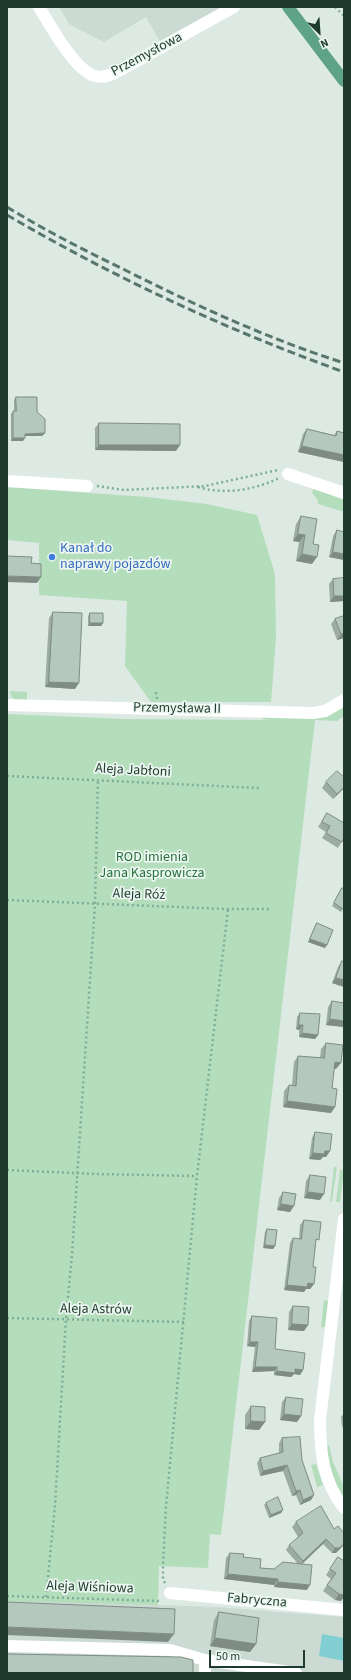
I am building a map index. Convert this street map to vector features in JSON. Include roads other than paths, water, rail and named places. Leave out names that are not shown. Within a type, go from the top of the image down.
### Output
[{"type":"main road","points":[[288,7],[344,81]]},
{"type":"street","name":"Przemysłowa","points":[[39,7],[76,64],[84,71],[94,76],[113,74],[234,7]]},
{"type":"street","points":[[288,474],[344,493]]},
{"type":"street","points":[[7,481],[87,486]]},
{"type":"street","name":"Przemysława II","points":[[7,705],[313,713],[325,711],[344,700]]},
{"type":"street","points":[[344,1219],[320,1426],[323,1467],[338,1500],[344,1508]]},
{"type":"street","name":"Fabryczna","points":[[170,1593],[344,1610]]},
{"type":"street","points":[[7,1646],[170,1650],[205,1660],[268,1671],[296,1673]]},
{"type":"street","points":[[205,1660],[205,1673]]},
{"type":"water","points":[[322,1634],[344,1638],[344,1661],[319,1656]]},
{"type":"railway","points":[[7,207],[81,248],[207,309],[261,333],[344,363]]},
{"type":"railway","points":[[7,215],[89,260],[172,301],[257,339],[344,372]]},
{"type":"place","name":"Kanał do naprawy pojazdów","points":[[52,557]]},
{"type":"park label","name":"ROD imienia Jana Kasprowicza","points":[[152,866]]}]
